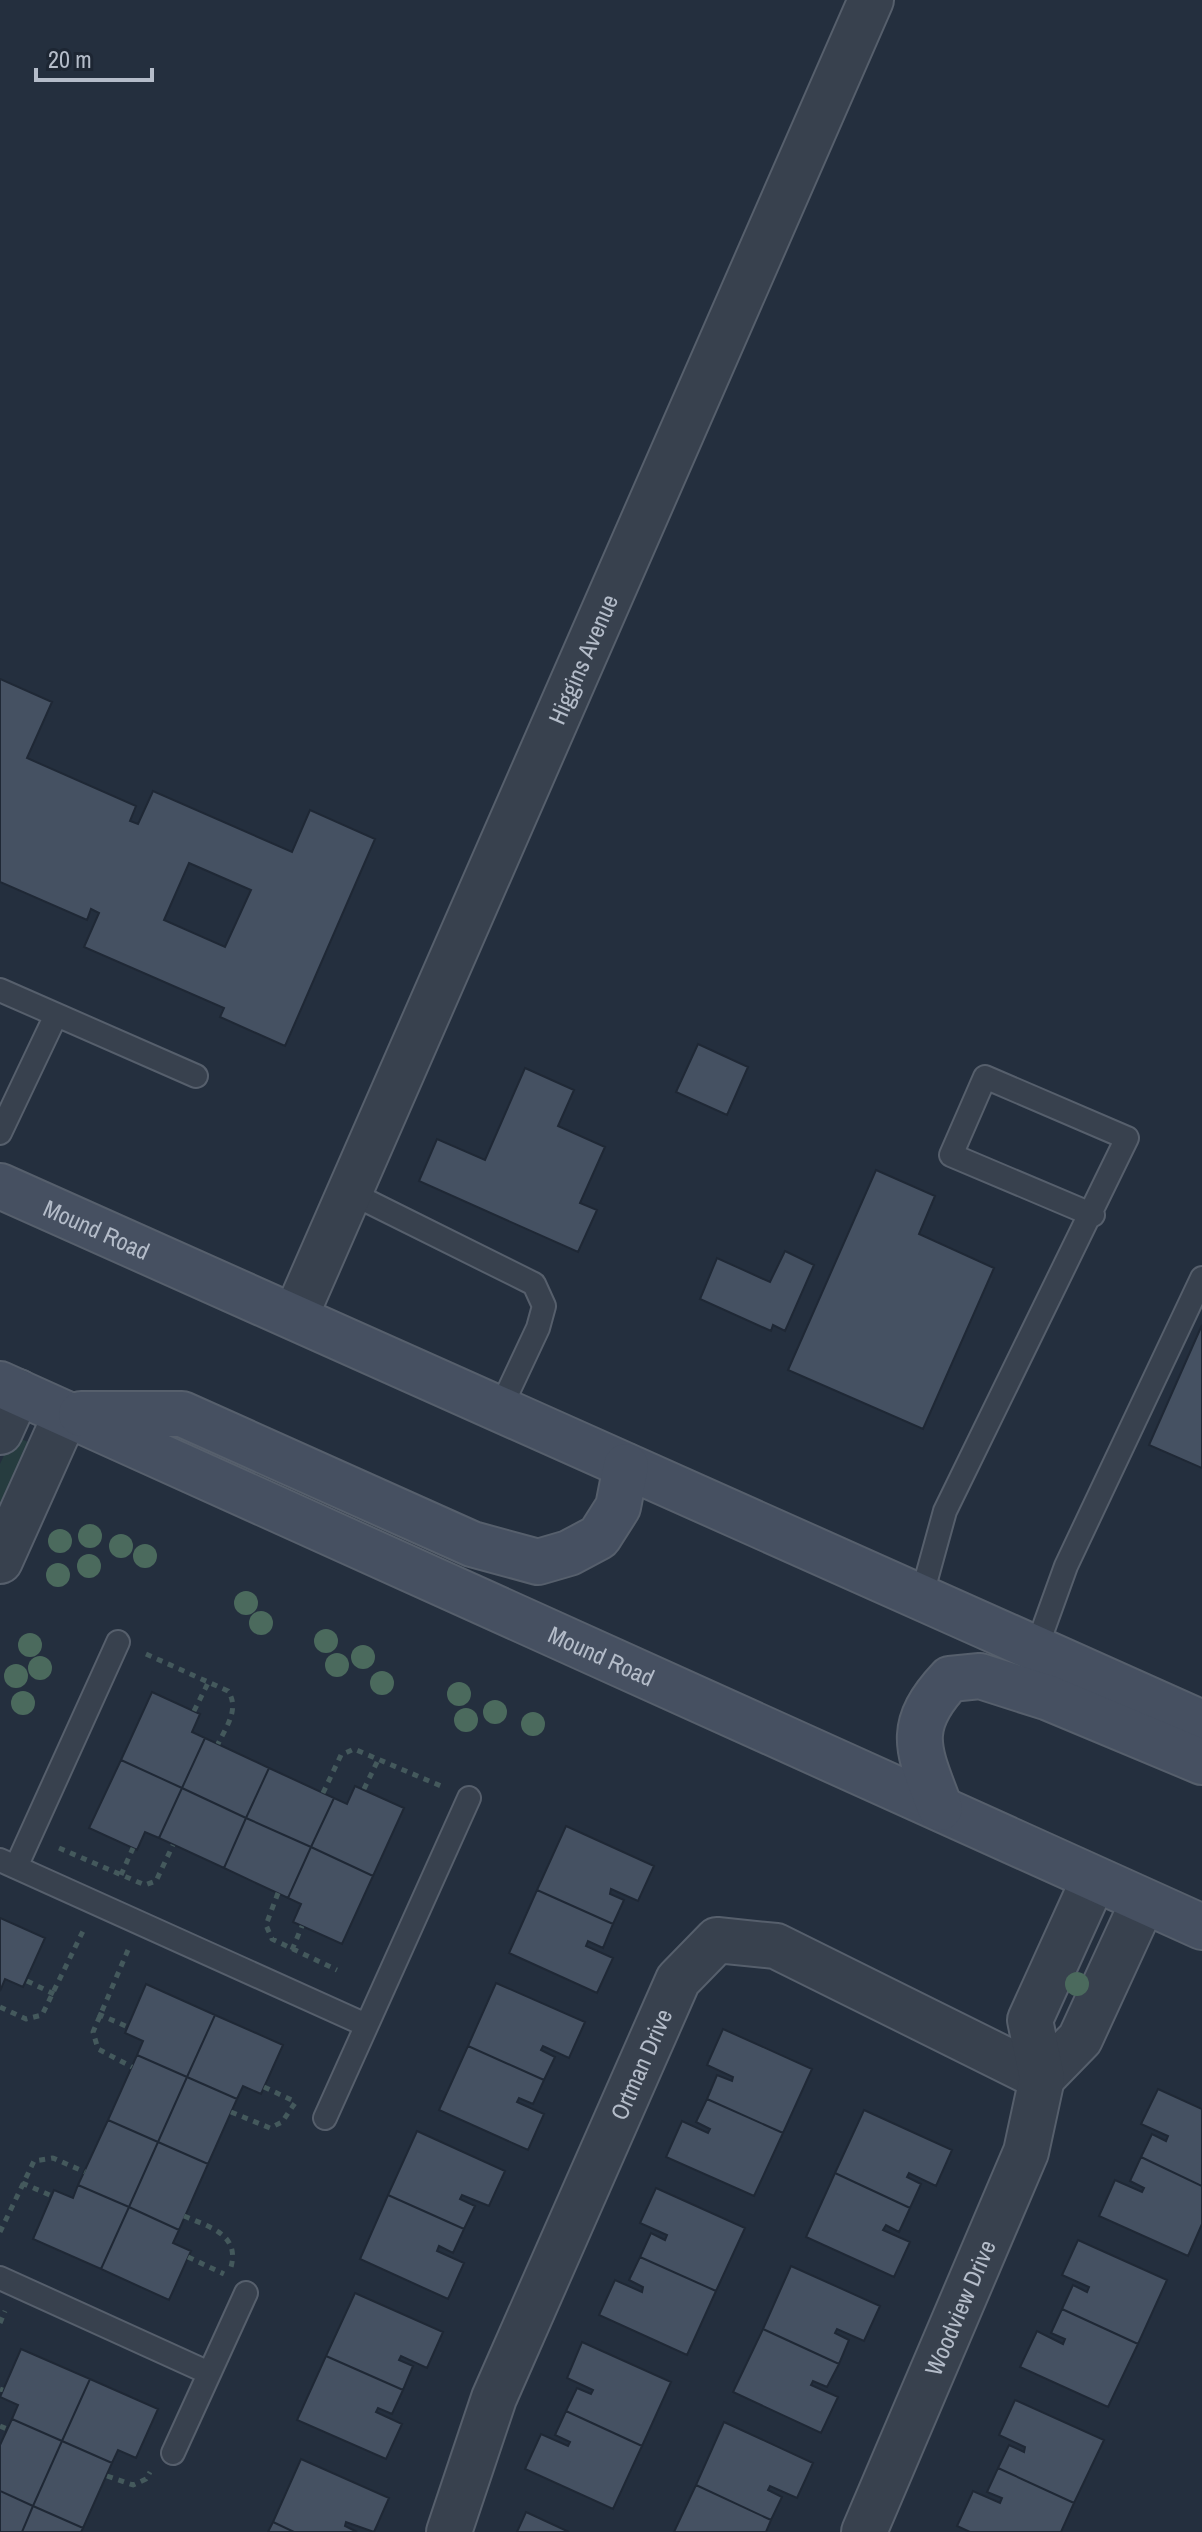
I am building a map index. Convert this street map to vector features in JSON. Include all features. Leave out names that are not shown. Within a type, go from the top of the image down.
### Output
[{"type":"main road","name":"Mound Road","points":[[0,1186],[1202,1723]]},
{"type":"main road","name":"Mound Road","points":[[9,1388],[1202,1927]]},
{"type":"main road","points":[[66,1414],[182,1414],[472,1544],[538,1562],[569,1553],[599,1537],[618,1507],[626,1466]]},
{"type":"main road","points":[[940,1808],[919,1753],[920,1726],[928,1702],[950,1679],[980,1676],[1049,1698],[1202,1762]]},
{"type":"street","name":"Higgins Avenue","points":[[295,1317],[871,0]]},
{"type":"street","points":[[0,1432],[9,1388]]},
{"type":"street","points":[[0,1561],[66,1414]]},
{"type":"street","name":"Woodview Drive","points":[[864,2532],[1026,2152],[1042,2078],[1030,2020],[1094,1879]]},
{"type":"street","points":[[1042,2078],[1080,2039],[1143,1902]]},
{"type":"street","name":"Ortman Drive","points":[[449,2532],[494,2398],[678,1980],[717,1940],[776,1946],[1042,2078]]},
{"type":"lane","points":[[0,990],[196,1076]]},
{"type":"lane","points":[[0,1133],[56,1015]]},
{"type":"lane","points":[[921,1598],[945,1511],[1093,1215],[1127,1138],[985,1077],[951,1155],[1093,1215]]},
{"type":"lane","points":[[349,1192],[534,1284],[544,1306],[538,1328],[500,1409]]},
{"type":"lane","points":[[1036,1649],[1066,1566],[1202,1278]]},
{"type":"lane","points":[[128,1646],[8,1864],[366,2025]]},
{"type":"lane","points":[[325,2118],[469,1798]]},
{"type":"lane","points":[[0,2278],[209,2373]]},
{"type":"lane","points":[[173,2453],[246,2293]]},
{"type":"path","points":[[128,1646],[228,1691],[234,1707],[218,1744]]},
{"type":"path","points":[[194,1711],[209,1681]]},
{"type":"path","points":[[323,1793],[341,1755],[354,1749],[447,1789]]},
{"type":"path","points":[[364,1789],[379,1758]]},
{"type":"path","points":[[47,1842],[145,1885],[156,1881],[173,1845]]},
{"type":"path","points":[[121,1875],[133,1848]]},
{"type":"path","points":[[278,1893],[267,1916],[268,1933],[278,1943],[337,1970]]},
{"type":"path","points":[[0,2007],[32,2020],[46,2010],[90,1917]]},
{"type":"path","points":[[292,1950],[302,1926]]},
{"type":"path","points":[[132,2067],[98,2049],[93,2032],[98,2014],[133,1938]]},
{"type":"path","points":[[27,1981],[54,1994]]},
{"type":"path","points":[[98,2014],[128,2027]]},
{"type":"path","points":[[264,2087],[296,2102]]},
{"type":"path","points":[[231,2112],[270,2128],[282,2122],[303,2089]]},
{"type":"path","points":[[0,2232],[29,2167],[39,2158],[53,2158],[85,2172]]},
{"type":"path","points":[[22,2183],[52,2196]]},
{"type":"path","points":[[184,2216],[228,2239],[234,2257],[221,2289]]},
{"type":"path","points":[[188,2257],[228,2276]]},
{"type":"path","points":[[0,2426],[7,2429]]},
{"type":"path","points":[[107,2476],[133,2485],[146,2479],[153,2466]]},
{"type":"green space","points":[[17,1437],[30,1443],[0,1521],[0,1464],[11,1440]]},
{"type":"building","points":[[0,679],[52,702],[27,758],[136,806],[130,821],[138,824],[153,791],[292,852],[310,810],[375,839],[285,1046],[220,1017],[224,1008],[84,947],[99,913],[91,909],[87,920],[0,882]],"holes":[[[189,863],[251,890],[225,947],[164,920]]]},
{"type":"building","points":[[698,1044],[748,1067],[727,1115],[676,1092]]},
{"type":"building","points":[[525,1068],[574,1090],[558,1126],[605,1147],[580,1203],[597,1210],[578,1252],[419,1181],[437,1139],[485,1160]]},
{"type":"building","points":[[876,1170],[935,1196],[919,1234],[994,1268],[923,1429],[788,1370]]},
{"type":"building","points":[[785,1251],[814,1265],[785,1331],[773,1325],[771,1331],[700,1299],[717,1258],[770,1282]]},
{"type":"building","points":[[1202,1325],[1202,1468],[1149,1445]]},
{"type":"building","points":[[152,1692],[200,1714],[192,1732],[205,1738],[182,1788],[121,1760]]},
{"type":"building","points":[[205,1738],[269,1768],[246,1818],[182,1788]]},
{"type":"building","points":[[121,1760],[182,1788],[159,1838],[145,1832],[137,1850],[89,1828]]},
{"type":"building","points":[[269,1768],[334,1798],[311,1847],[246,1818]]},
{"type":"building","points":[[355,1786],[404,1808],[373,1876],[311,1847],[334,1798],[347,1804]]},
{"type":"building","points":[[182,1788],[246,1818],[224,1868],[159,1838]]},
{"type":"building","points":[[246,1818],[311,1847],[288,1898],[224,1868]]},
{"type":"building","points":[[566,1826],[654,1866],[638,1901],[611,1889],[610,1894],[624,1900],[613,1924],[537,1890]]},
{"type":"building","points":[[311,1847],[373,1876],[342,1944],[293,1922],[301,1904],[288,1898]]},
{"type":"building","points":[[537,1890],[613,1924],[603,1948],[588,1941],[586,1946],[613,1958],[597,1993],[509,1953]]},
{"type":"building","points":[[0,1918],[45,1938],[23,1987],[5,1979],[0,1991]]},
{"type":"building","points":[[496,1983],[585,2022],[569,2058],[543,2046],[541,2050],[555,2057],[544,2080],[468,2046]]},
{"type":"building","points":[[146,1984],[215,2015],[187,2077],[137,2055],[143,2041],[125,2033]]},
{"type":"building","points":[[215,2015],[283,2045],[261,2094],[243,2086],[237,2099],[187,2077]]},
{"type":"building","points":[[723,2029],[812,2069],[783,2133],[707,2099],[717,2075],[732,2081],[733,2077],[707,2065]]},
{"type":"building","points":[[468,2046],[544,2080],[533,2104],[519,2098],[517,2102],[544,2114],[528,2150],[439,2110]]},
{"type":"building","points":[[137,2055],[187,2077],[158,2142],[108,2120]]},
{"type":"building","points":[[187,2077],[237,2099],[208,2164],[158,2142]]},
{"type":"building","points":[[1158,2089],[1202,2109],[1202,2186],[1141,2157],[1152,2134],[1166,2141],[1168,2136],[1141,2124]]},
{"type":"building","points":[[707,2099],[783,2133],[754,2196],[666,2157],[682,2121],[708,2133],[710,2129],[696,2122]]},
{"type":"building","points":[[864,2110],[952,2150],[936,2186],[909,2173],[907,2177],[921,2184],[910,2208],[835,2173]]},
{"type":"building","points":[[108,2120],[158,2142],[129,2207],[78,2185]]},
{"type":"building","points":[[417,2131],[505,2171],[489,2206],[462,2195],[460,2199],[475,2206],[464,2229],[388,2195]]},
{"type":"building","points":[[158,2142],[208,2164],[179,2230],[129,2207]]},
{"type":"building","points":[[1141,2157],[1202,2186],[1202,2224],[1188,2256],[1099,2216],[1115,2180],[1142,2192],[1144,2188],[1130,2181]]},
{"type":"building","points":[[835,2173],[910,2208],[899,2232],[886,2225],[883,2230],[910,2242],[894,2277],[806,2237]]},
{"type":"building","points":[[78,2185],[129,2207],[101,2269],[33,2239],[54,2190],[73,2198]]},
{"type":"building","points":[[656,2188],[745,2228],[716,2291],[640,2257],[651,2233],[665,2240],[667,2235],[640,2223]]},
{"type":"building","points":[[388,2195],[464,2229],[453,2253],[439,2246],[437,2251],[464,2263],[448,2299],[360,2259]]},
{"type":"building","points":[[129,2207],[179,2230],[173,2243],[191,2251],[169,2300],[101,2269]]},
{"type":"building","points":[[1078,2240],[1167,2280],[1138,2344],[1062,2309],[1073,2285],[1087,2292],[1089,2287],[1062,2275]]},
{"type":"building","points":[[640,2257],[716,2291],[687,2355],[599,2315],[615,2280],[642,2292],[643,2287],[629,2280]]},
{"type":"building","points":[[791,2266],[880,2306],[864,2341],[837,2329],[835,2333],[849,2340],[839,2364],[763,2329]]},
{"type":"building","points":[[355,2293],[443,2332],[427,2368],[401,2356],[399,2360],[413,2366],[403,2390],[326,2356]]},
{"type":"building","points":[[1062,2309],[1138,2344],[1108,2407],[1020,2367],[1037,2331],[1063,2344],[1065,2339],[1051,2333]]},
{"type":"building","points":[[763,2329],[839,2364],[827,2387],[813,2381],[811,2385],[838,2397],[821,2433],[733,2392]]},
{"type":"building","points":[[582,2342],[671,2382],[642,2446],[566,2411],[577,2388],[591,2394],[593,2390],[567,2378]]},
{"type":"building","points":[[21,2349],[90,2379],[62,2441],[12,2419],[18,2405],[0,2397]]},
{"type":"building","points":[[326,2356],[403,2390],[392,2414],[378,2408],[376,2412],[402,2424],[386,2459],[297,2420]]},
{"type":"building","points":[[90,2379],[158,2409],[136,2458],[118,2450],[112,2463],[62,2441]]},
{"type":"building","points":[[1015,2400],[1104,2440],[1074,2503],[998,2468],[1009,2445],[1024,2452],[1025,2447],[999,2435]]},
{"type":"building","points":[[566,2411],[642,2446],[613,2509],[525,2469],[541,2434],[568,2446],[570,2442],[555,2435]]},
{"type":"building","points":[[12,2419],[62,2441],[33,2506],[0,2491],[0,2445]]},
{"type":"building","points":[[724,2422],[813,2463],[797,2498],[770,2486],[768,2490],[782,2497],[771,2520],[696,2485]]},
{"type":"building","points":[[62,2441],[112,2463],[83,2528],[33,2506]]},
{"type":"building","points":[[301,2459],[389,2498],[374,2532],[346,2522],[345,2526],[357,2532],[294,2532],[273,2522]]},
{"type":"building","points":[[998,2468],[1074,2503],[1061,2532],[970,2532],[957,2526],[973,2491],[1000,2503],[1002,2498],[987,2492]]},
{"type":"building","points":[[696,2485],[771,2520],[766,2532],[674,2532]]},
{"type":"building","points":[[0,2491],[33,2506],[22,2532],[0,2532]]},
{"type":"building","points":[[33,2506],[83,2528],[81,2532],[22,2532]]},
{"type":"building","points":[[526,2512],[569,2532],[517,2532]]},
{"type":"building","points":[[273,2522],[294,2532],[268,2532]]}]
